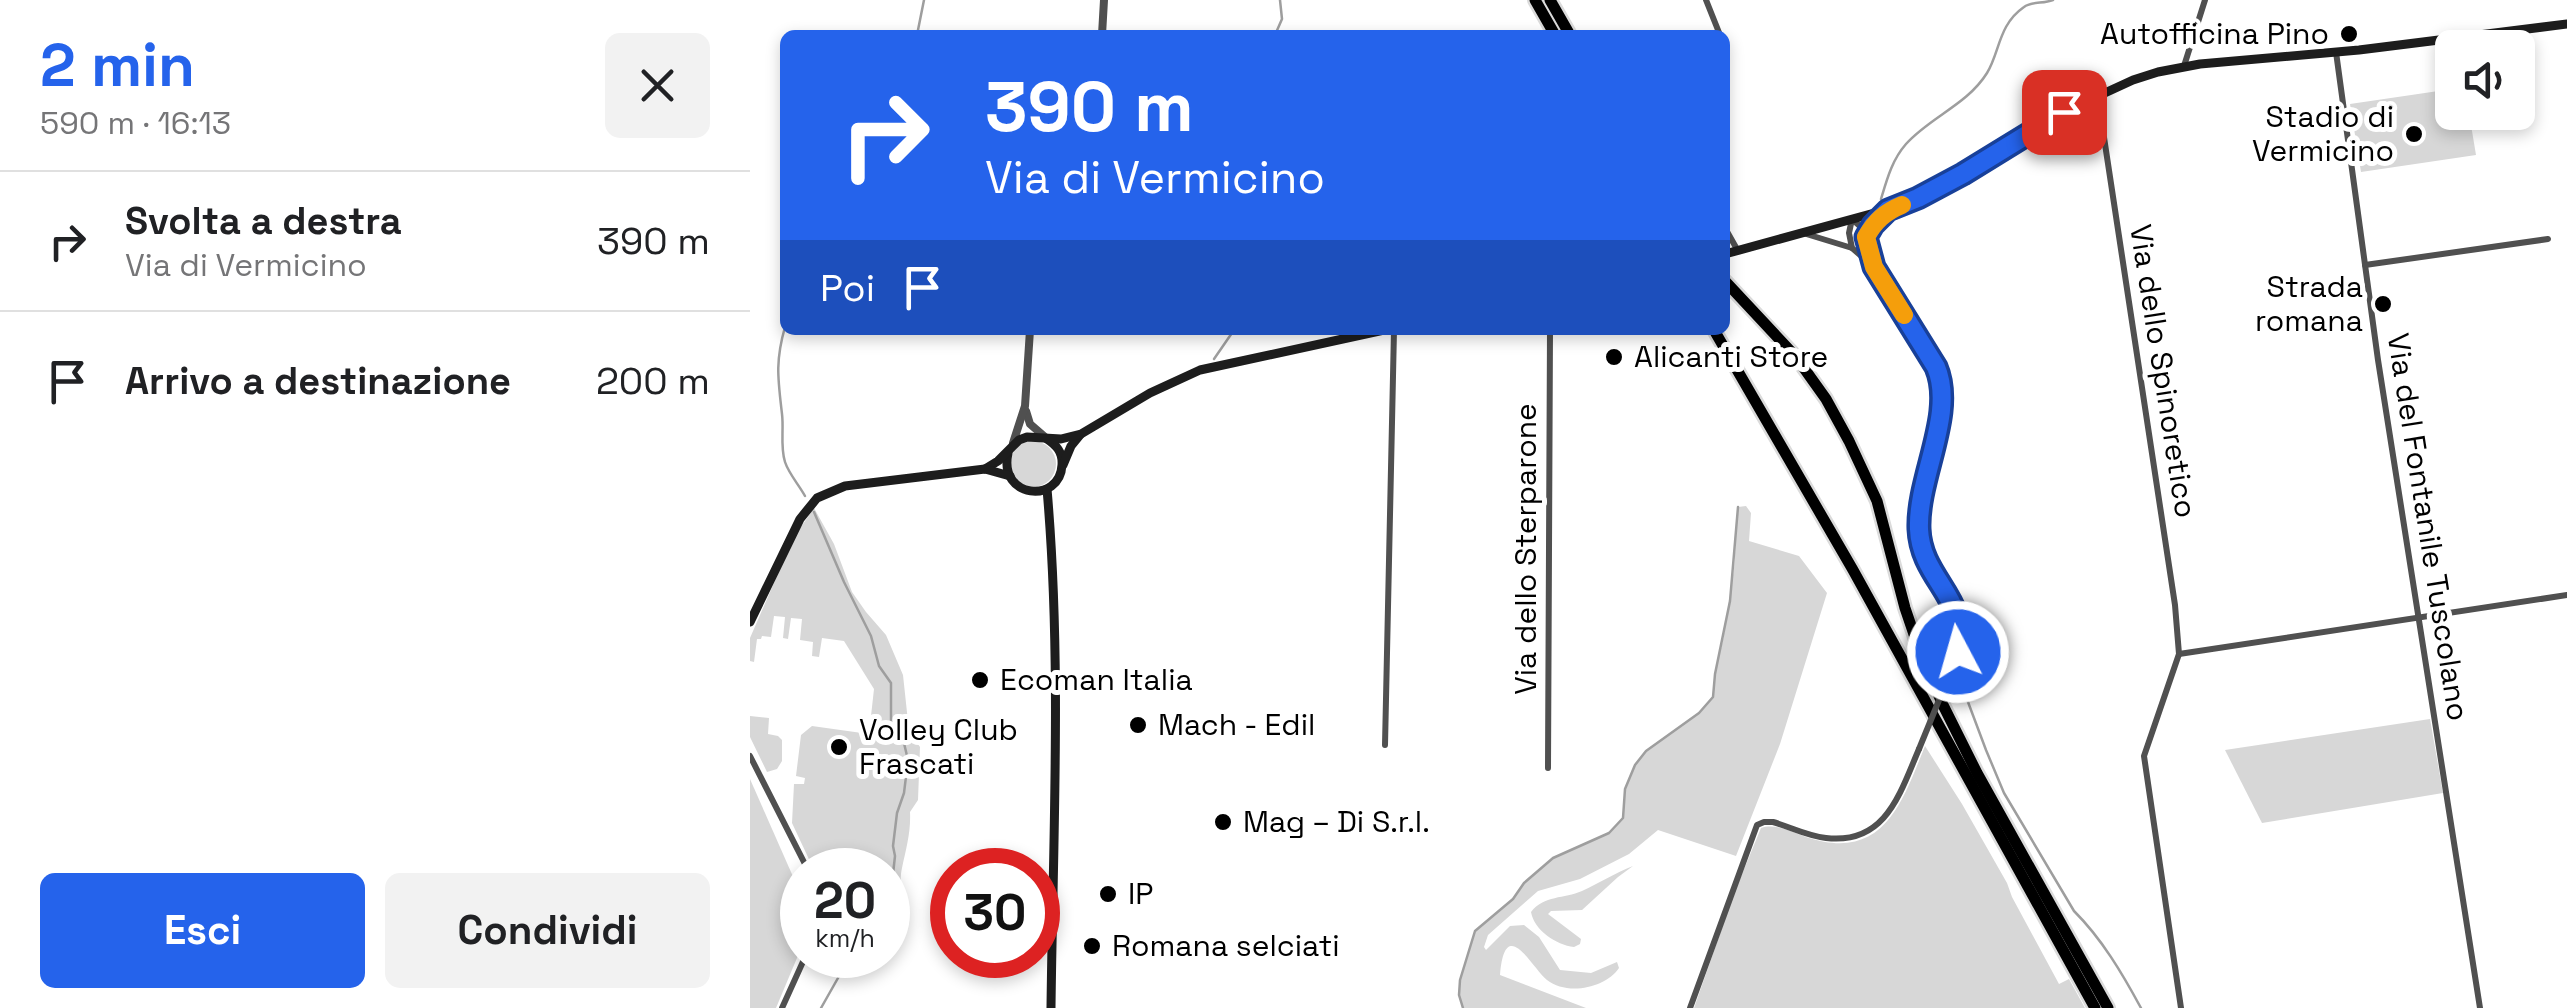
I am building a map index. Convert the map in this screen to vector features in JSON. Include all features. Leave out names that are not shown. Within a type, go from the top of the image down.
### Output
[{"type":"highway","points":[[1535,0],[1551,30]]},
{"type":"highway","points":[[1550,0],[1567,30]]},
{"type":"highway","points":[[1730,286],[1791,350],[1849,441],[1877,502],[1917,645],[1943,705],[2108,1008]]},
{"type":"highway","points":[[1717,335],[1853,570],[2095,1008]]},
{"type":"main road","points":[[1730,252],[1888,210],[1918,198],[2058,116],[2146,76],[2184,66],[2567,24]]},
{"type":"main road","points":[[750,622],[800,518],[819,496],[850,485],[984,468],[1027,436],[1061,439],[1081,434],[1160,387],[1207,367],[1360,335]]},
{"type":"main road","points":[[984,468],[1010,476],[1022,488],[1046,489],[1060,476],[1071,446],[1081,434]]},
{"type":"main road","points":[[1045,438],[1059,449],[1062,467]]},
{"type":"main road","points":[[1010,476],[1006,461],[1012,446]]},
{"type":"main road","points":[[1046,489],[1055,682],[1052,1008]]},
{"type":"street","points":[[1102,30],[1104,0]]},
{"type":"street","points":[[1706,0],[1718,30]]},
{"type":"street","points":[[2184,66],[2205,0]]},
{"type":"street","name":"Via del Fontanile Tuscolano","points":[[2336,52],[2365,265],[2480,1008]]},
{"type":"street","name":"Via dello Spinoretico","points":[[2096,96],[2171,567],[2179,654]]},
{"type":"street","points":[[1866,237],[1888,210]]},
{"type":"street","points":[[1690,1008],[1757,825],[1773,822],[1830,838],[1851,837],[1880,822],[1892,810],[1919,749],[1960,639],[1960,620],[1924,556],[1919,527],[1923,489],[1942,409],[1942,385],[1936,367],[1874,267],[1861,226],[1852,219],[1852,248]]},
{"type":"street","points":[[1802,232],[1852,248],[1874,267]]},
{"type":"street","points":[[1730,236],[1738,250]]},
{"type":"street","points":[[2365,265],[2548,239]]},
{"type":"street","points":[[1012,446],[1025,406],[1030,335]]},
{"type":"street","points":[[1386,745],[1394,335]]},
{"type":"street","name":"Via dello Sterparone","points":[[1548,768],[1550,335]]},
{"type":"street","points":[[1025,406],[1030,424],[1045,438]]},
{"type":"street","points":[[2182,1008],[2144,758],[2179,654],[2567,595]]},
{"type":"street","points":[[750,756],[797,848]]},
{"type":"street","points":[[782,1008],[796,978]]},
{"type":"shaded area","name":"Stadio di Vermicino","points":[[2435,92],[2435,130],[2472,130],[2476,155],[2361,172],[2350,104]]},
{"type":"shaded area","points":[[1033,441],[1049,448],[1056,464],[1049,480],[1033,487],[1017,480],[1010,464],[1017,448]]},
{"type":"shaded area","points":[[1746,506],[1751,513],[1749,541],[1799,556],[1827,593],[1780,744],[1736,856],[1658,830],[1629,854],[1580,879],[1538,891],[1488,935],[1486,950],[1510,926],[1524,925],[1539,937],[1560,970],[1591,973],[1617,962],[1619,968],[1596,985],[1565,988],[1547,980],[1513,946],[1507,948],[1500,975],[1586,1008],[1463,1008],[1460,980],[1475,931],[1553,858],[1609,833],[1623,818],[1625,789],[1635,765],[1646,751],[1699,713],[1713,698],[1734,569],[1738,507]]},
{"type":"shaded area","points":[[814,508],[834,544],[852,592],[886,635],[903,675],[909,731],[920,747],[918,800],[910,812],[906,848],[804,848],[792,823],[794,784],[804,784],[805,778],[796,776],[801,735],[812,726],[869,734],[874,689],[844,641],[822,638],[819,657],[812,656],[813,642],[800,640],[802,619],[791,618],[788,639],[783,638],[785,617],[774,616],[771,637],[757,639],[754,662],[750,661],[750,638],[794,537]]},
{"type":"shaded area","points":[[750,716],[769,718],[768,734],[782,740],[782,761],[777,769],[767,772],[750,737]]},
{"type":"shaded area","points":[[2430,719],[2443,793],[2262,823],[2225,750]]},
{"type":"shaded area","points":[[1925,746],[2007,883],[2059,984],[2069,979],[2085,1008],[1694,1008],[1761,828],[1778,827],[1832,843],[1854,842],[1871,835],[1898,807]]},
{"type":"shaded area","points":[[750,779],[780,848],[780,978],[789,978],[776,1008],[750,1008]]},
{"type":"shaded area","points":[[1633,866],[1582,910],[1548,914],[1581,939],[1580,944],[1574,947],[1560,943],[1536,925],[1531,912],[1542,903],[1582,891]]},
{"type":"waterway","points":[[918,30],[924,0]]},
{"type":"waterway","points":[[1277,30],[1282,19],[1280,0]]},
{"type":"waterway","points":[[1881,199],[1901,150],[1979,84],[2015,14],[2027,5],[2053,0]]},
{"type":"waterway","points":[[783,335],[778,370],[783,450],[787,466],[805,496]]},
{"type":"waterway","points":[[1214,359],[1231,335]]},
{"type":"waterway","points":[[1463,1008],[1460,980],[1475,931],[1553,858],[1609,833],[1623,818],[1625,789],[1635,765],[1646,751],[1699,713],[1713,697],[1730,601],[1738,507]]},
{"type":"waterway","points":[[814,512],[871,636],[879,666],[891,683],[891,721],[903,739],[908,760],[893,848]]},
{"type":"waterway","points":[[1959,678],[2004,793],[2074,911],[2111,957],[2141,1008]]},
{"type":"waterway","points":[[821,1008],[838,978]]},
{"type":"slow traffic","points":[[1902,205],[1888,210],[1866,237],[1874,267],[1904,315]]},
{"type":"place","name":"Autofficina Pino","points":[[2349,34]]},
{"type":"place","name":"Stadio di Vermicino","points":[[2414,134]]},
{"type":"place","name":"Strada romana","points":[[2383,304]]},
{"type":"place","name":"Alicanti Store","points":[[1614,357]]},
{"type":"place","name":"Ecoman Italia","points":[[980,680]]},
{"type":"place","name":"Mach - Edil","points":[[1138,725]]},
{"type":"place","name":"Volley Club Frascati","points":[[839,747]]},
{"type":"place","name":"Mag – Di S.r.l.","points":[[1223,822]]},
{"type":"place","name":"IP","points":[[1108,894]]},
{"type":"place","name":"Romana selciati","points":[[1092,946]]},
{"type":"route","points":[[1958,652],[1959,616],[1924,556],[1919,532],[1923,489],[1942,409],[1942,385],[1936,367],[1874,267],[1866,237],[1888,210],[1994,157],[2064,112]]}]
